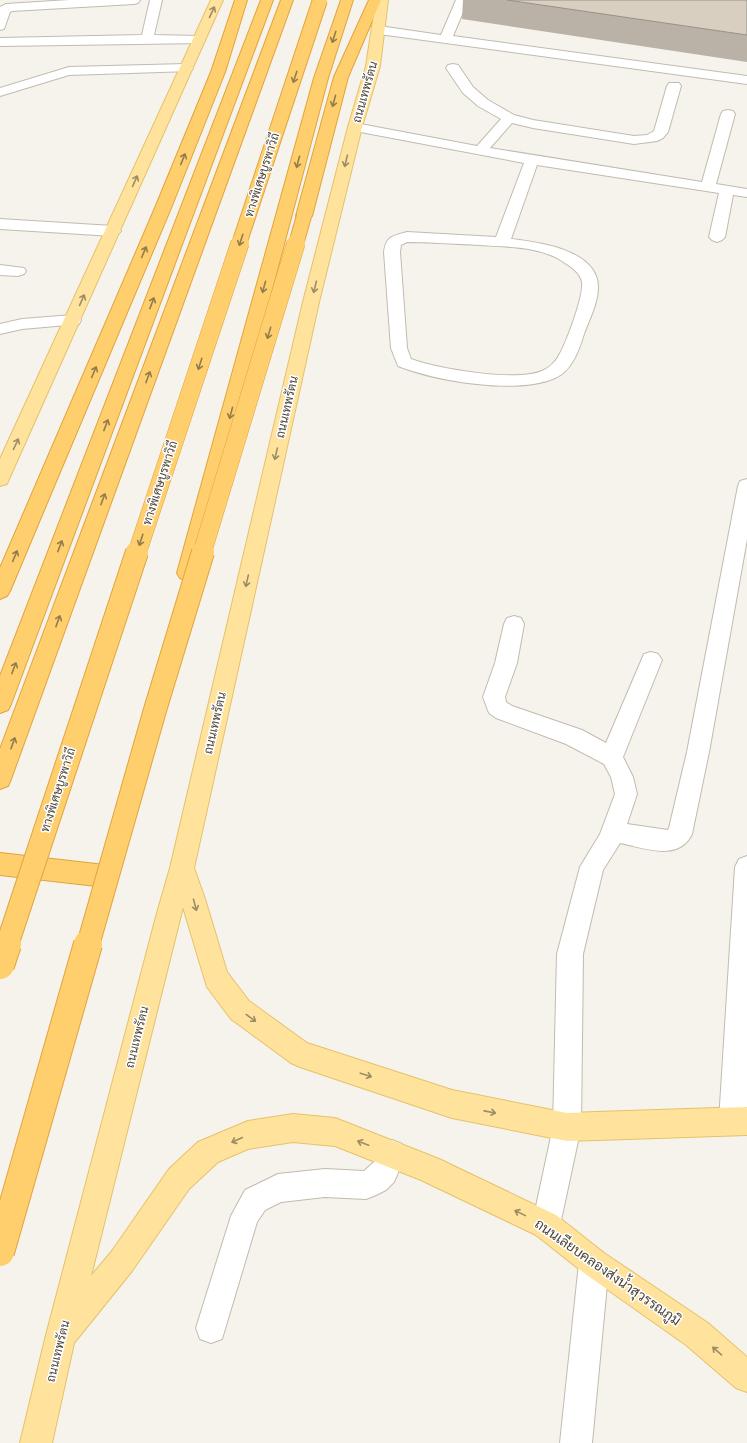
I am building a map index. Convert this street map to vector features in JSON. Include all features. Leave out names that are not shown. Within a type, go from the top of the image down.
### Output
[{"type":"highway","points":[[0,591],[163,208],[218,72],[241,0]]},
{"type":"highway","points":[[0,704],[267,0]]},
{"type":"highway","points":[[0,779],[287,0]]},
{"type":"highway","name":"ทางพิเศษบูรพาวิถี","points":[[0,965],[320,0]]},
{"type":"highway","points":[[0,1260],[321,78],[347,0]]},
{"type":"highway","points":[[0,1252],[155,710],[304,216],[341,77],[375,0]]},
{"type":"highway","points":[[0,864],[105,876]]},
{"type":"main road","points":[[1,473],[73,320],[217,0]]},
{"type":"main road","name":"ถนนเทพรัตน","points":[[36,1443],[60,1339],[165,928],[182,868],[311,302],[355,128],[373,66],[382,0]]},
{"type":"main road","points":[[182,868],[193,899],[216,978],[240,1010],[300,1054],[452,1104],[567,1127],[740,1121]]},
{"type":"main road","name":"ถนนเลียบคลองส่งน้ำสุวรรณภูมิ","points":[[60,1339],[122,1261],[179,1179],[208,1152],[248,1134],[293,1128],[335,1132],[429,1169],[546,1225],[594,1263],[697,1334],[747,1377]]},
{"type":"street","points":[[0,26],[4,10],[10,7],[134,0]]},
{"type":"street","points":[[147,39],[156,0]]},
{"type":"street","points":[[445,38],[462,0]]},
{"type":"street","points":[[379,30],[747,80]]},
{"type":"street","points":[[0,42],[3,44],[147,39],[199,40]]},
{"type":"street","points":[[0,92],[69,71],[186,68]]},
{"type":"street","points":[[454,68],[468,90],[483,104],[509,118],[533,124],[634,140],[648,140],[656,138],[661,132],[674,86]]},
{"type":"street","points":[[708,188],[728,114]]},
{"type":"street","points":[[481,150],[509,118]]},
{"type":"street","points":[[355,128],[532,160],[747,193]]},
{"type":"street","points":[[502,242],[532,160]]},
{"type":"street","points":[[717,237],[727,190]]},
{"type":"street","points":[[0,224],[113,231]]},
{"type":"street","points":[[421,237],[502,242],[553,251],[573,261],[582,268],[590,282],[589,297],[566,360],[549,375],[534,379],[505,380],[442,373],[413,367],[404,362],[399,348],[392,252],[393,243],[403,238],[421,237]]},
{"type":"street","points":[[0,270],[18,271]]},
{"type":"street","points":[[0,330],[22,324],[73,320]]},
{"type":"street","points":[[612,831],[663,841],[673,840],[680,834],[698,752],[747,486]]},
{"type":"street","points":[[514,624],[506,663],[494,697],[497,707],[504,712],[574,737],[612,757],[622,777],[626,794],[612,831],[592,867],[570,954],[567,1127],[546,1225]]},
{"type":"street","points":[[612,757],[651,660]]},
{"type":"street","points":[[740,1121],[747,867]]},
{"type":"street","points":[[211,1328],[245,1216],[255,1200],[278,1188],[325,1183],[366,1185],[376,1180],[384,1172],[392,1154]]},
{"type":"street","points":[[576,1443],[594,1263]]},
{"type":"building","points":[[507,0],[747,0],[747,35]]}]
